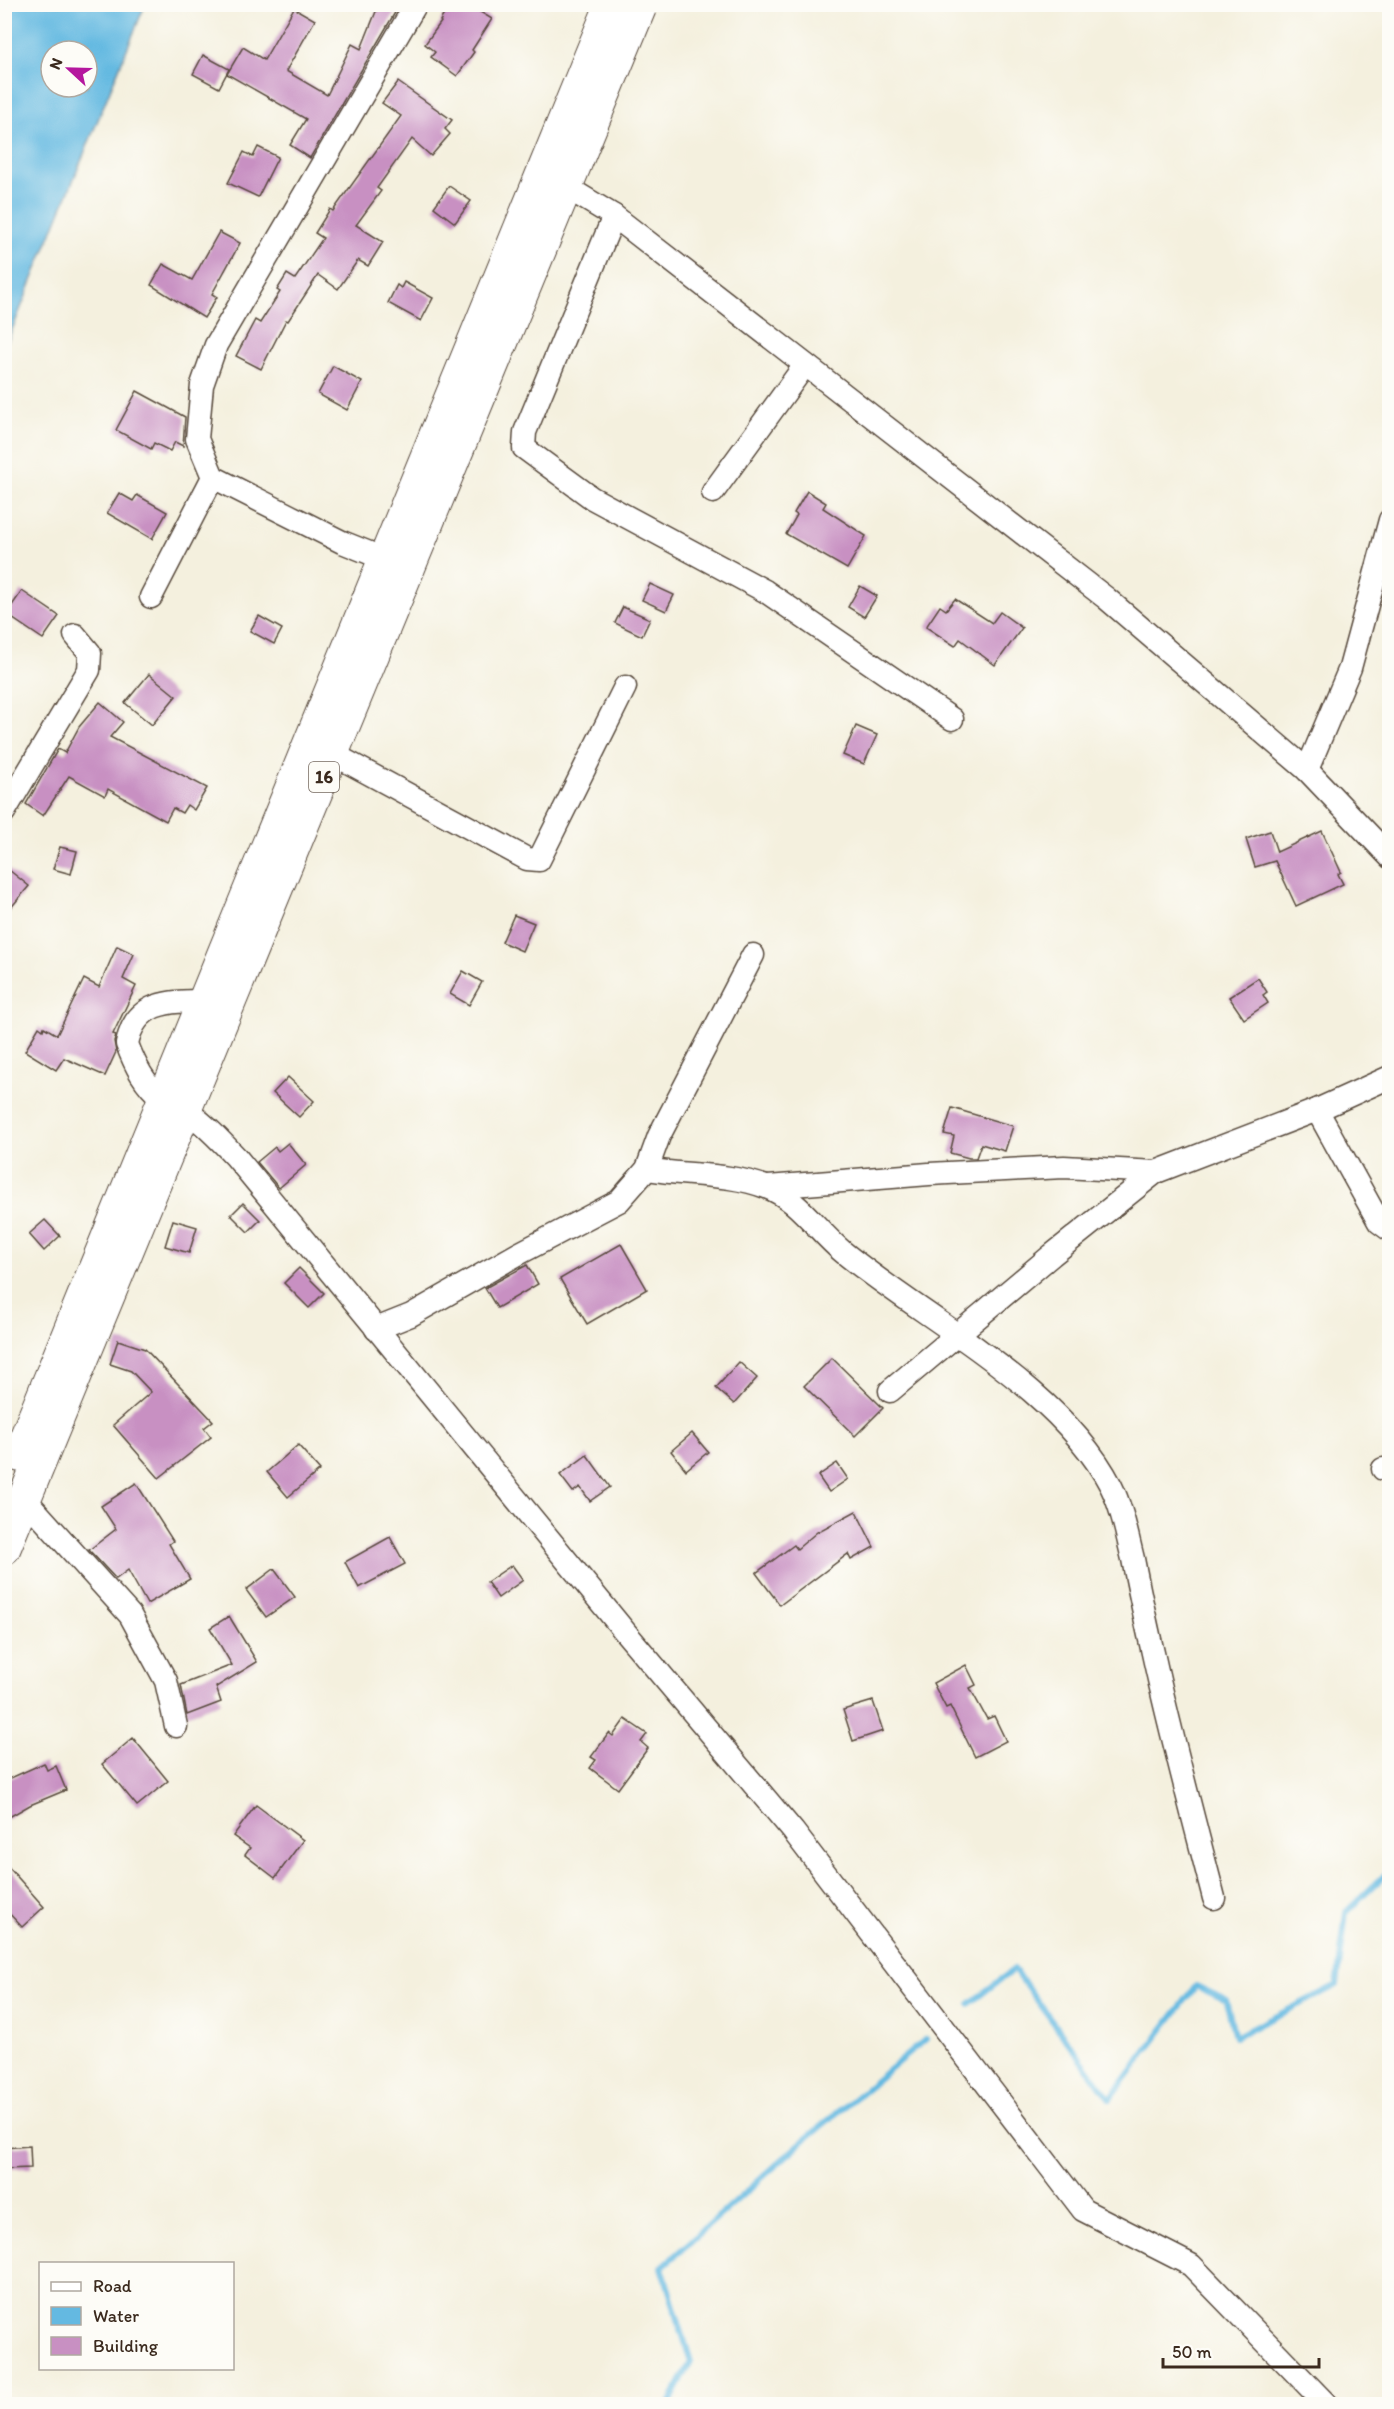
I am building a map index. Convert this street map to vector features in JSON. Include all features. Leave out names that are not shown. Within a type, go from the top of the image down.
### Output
[{"type":"highway","name":"16","points":[[4,1548],[15,1494],[175,1105],[333,754],[556,181],[612,4]]},
{"type":"highway","name":"16","points":[[175,1105],[205,1001],[387,560],[556,181],[641,4]]},
{"type":"street","points":[[387,560],[342,542],[213,477],[197,440],[202,385],[216,345],[416,4]]},
{"type":"street","points":[[556,181],[614,216],[1106,598],[1307,770],[1389,857]]},
{"type":"street","points":[[614,216],[525,432],[524,448],[592,498],[765,591],[952,719]]},
{"type":"street","points":[[713,492],[805,365]]},
{"type":"street","points":[[151,597],[213,477]]},
{"type":"street","points":[[1307,770],[1350,668],[1389,520]]},
{"type":"street","points":[[4,813],[90,670],[90,653],[75,635]]},
{"type":"street","points":[[333,754],[526,859],[539,860],[625,687]]},
{"type":"street","points":[[376,1329],[411,1315],[518,1254],[619,1201],[647,1169],[659,1136],[753,955]]},
{"type":"street","points":[[205,1001],[173,1001],[151,1007],[134,1023],[127,1044],[137,1070],[175,1105],[214,1134],[236,1157],[626,1634],[793,1830],[1083,2211],[1191,2265],[1326,2404]]},
{"type":"street","points":[[890,1391],[1156,1172],[1317,1110],[1389,1077]]},
{"type":"street","points":[[1317,1110],[1379,1222],[1389,1230]]},
{"type":"street","points":[[647,1169],[678,1175],[731,1178],[768,1187],[929,1174],[1064,1167],[1156,1172]]},
{"type":"street","points":[[768,1187],[802,1210],[842,1251],[1035,1395],[1084,1443],[1112,1488],[1127,1532],[1160,1683],[1214,1898]]},
{"type":"street","points":[[15,1494],[130,1615],[166,1681],[176,1726]]},
{"type":"water","points":[[4,5],[145,5],[5,347]]},
{"type":"building","points":[[379,4],[400,4],[310,158],[290,145],[306,119],[227,74],[243,47],[264,60],[294,8],[315,20],[286,71],[327,95],[352,44],[361,49]]},
{"type":"building","points":[[450,4],[467,4],[492,19],[472,50],[474,52],[457,76],[431,57],[435,52],[425,44],[441,22]]},
{"type":"building","points":[[203,55],[229,69],[219,88],[193,74]]},
{"type":"building","points":[[398,82],[452,120],[445,129],[450,134],[431,156],[412,139],[377,188],[381,191],[356,225],[383,242],[368,266],[358,260],[338,289],[318,275],[288,321],[286,320],[261,369],[236,356],[255,320],[260,323],[280,292],[277,290],[287,274],[295,279],[323,238],[315,233],[330,209],[333,211],[401,116],[382,103]]},
{"type":"building","points":[[258,147],[278,157],[258,197],[228,183],[244,152],[253,157]]},
{"type":"building","points":[[449,186],[471,201],[455,223],[434,207]]},
{"type":"building","points":[[219,232],[240,243],[212,294],[217,297],[204,318],[151,285],[163,264],[192,280]]},
{"type":"building","points":[[404,282],[433,298],[421,321],[388,303],[397,285],[401,288]]},
{"type":"building","points":[[333,366],[362,382],[347,410],[318,394]]},
{"type":"building","points":[[137,391],[185,417],[183,446],[175,442],[170,451],[154,443],[151,449],[116,430]]},
{"type":"building","points":[[807,491],[826,503],[823,508],[866,536],[847,569],[786,534],[797,515],[794,513]]},
{"type":"building","points":[[119,493],[133,501],[137,495],[167,512],[152,539],[107,513]]},
{"type":"building","points":[[650,584],[674,595],[666,611],[642,600]]},
{"type":"building","points":[[860,586],[877,596],[864,617],[848,607]]},
{"type":"building","points":[[22,591],[59,616],[43,639],[6,614]]},
{"type":"building","points":[[955,599],[992,623],[1000,612],[1022,628],[995,665],[960,639],[955,646],[926,627],[940,606],[946,610]]},
{"type":"building","points":[[623,607],[650,619],[642,636],[615,623]]},
{"type":"building","points":[[259,616],[282,629],[274,644],[250,631]]},
{"type":"building","points":[[149,674],[176,696],[152,725],[125,703]]},
{"type":"building","points":[[100,702],[123,722],[110,737],[207,788],[194,810],[187,805],[182,813],[173,808],[166,821],[108,789],[105,796],[69,776],[43,816],[26,804],[58,749],[65,753],[79,727]]},
{"type":"building","points":[[856,726],[877,735],[864,764],[843,755]]},
{"type":"building","points":[[1270,831],[1277,852],[1322,831],[1341,872],[1338,874],[1343,884],[1296,906],[1275,861],[1255,867],[1246,839]]},
{"type":"building","points":[[60,847],[77,851],[71,874],[53,869]]},
{"type":"building","points":[[4,866],[29,886],[4,916]]},
{"type":"building","points":[[514,915],[534,923],[522,951],[502,942]]},
{"type":"building","points":[[117,946],[134,954],[123,979],[136,986],[113,1034],[116,1035],[114,1041],[116,1052],[105,1076],[64,1058],[56,1070],[25,1051],[39,1027],[43,1030],[44,1027],[57,1035],[84,979],[99,987]]},
{"type":"building","points":[[463,971],[482,982],[469,1005],[450,994]]},
{"type":"building","points":[[1258,978],[1267,992],[1263,995],[1268,1003],[1244,1019],[1229,997]]},
{"type":"building","points":[[288,1077],[314,1101],[299,1117],[273,1093]]},
{"type":"building","points":[[952,1108],[1013,1126],[1005,1151],[981,1144],[976,1158],[950,1153],[954,1136],[944,1134]]},
{"type":"building","points":[[288,1143],[306,1165],[279,1188],[257,1162],[275,1147],[278,1151]]},
{"type":"building","points":[[243,1203],[260,1220],[248,1232],[231,1215]]},
{"type":"building","points":[[45,1220],[60,1236],[44,1251],[29,1234]]},
{"type":"building","points":[[173,1220],[197,1227],[189,1253],[165,1246]]},
{"type":"building","points":[[621,1244],[647,1289],[587,1324],[560,1279]]},
{"type":"building","points":[[527,1265],[538,1284],[497,1308],[485,1288]]},
{"type":"building","points":[[299,1268],[324,1293],[309,1308],[284,1283]]},
{"type":"building","points":[[118,1340],[145,1349],[213,1421],[204,1428],[211,1437],[159,1478],[113,1425],[151,1392],[131,1371],[110,1364]]},
{"type":"building","points":[[832,1358],[883,1408],[855,1436],[804,1386]]},
{"type":"building","points":[[739,1362],[757,1378],[734,1404],[716,1388]]},
{"type":"building","points":[[692,1433],[708,1452],[686,1470],[671,1451]]},
{"type":"building","points":[[298,1445],[320,1470],[288,1497],[267,1472]]},
{"type":"building","points":[[587,1455],[610,1487],[590,1501],[580,1487],[573,1492],[560,1475]]},
{"type":"building","points":[[837,1463],[848,1479],[829,1492],[818,1476]]},
{"type":"building","points":[[136,1483],[173,1541],[169,1544],[190,1579],[147,1604],[128,1570],[116,1579],[89,1550],[116,1529],[101,1506]]},
{"type":"building","points":[[856,1511],[874,1547],[851,1560],[848,1554],[780,1605],[756,1573],[794,1545],[797,1549],[817,1532]]},
{"type":"building","points":[[390,1537],[405,1564],[359,1588],[345,1562]]},
{"type":"building","points":[[512,1565],[523,1580],[498,1598],[487,1582]]},
{"type":"building","points":[[274,1569],[295,1597],[266,1617],[246,1590]]},
{"type":"building","points":[[229,1616],[257,1662],[216,1687],[221,1702],[187,1715],[181,1685],[232,1665],[210,1628]]},
{"type":"building","points":[[966,1665],[976,1685],[970,1688],[987,1719],[994,1716],[1006,1741],[975,1757],[950,1706],[946,1708],[933,1683]]},
{"type":"building","points":[[873,1701],[883,1731],[853,1741],[843,1710]]},
{"type":"building","points":[[625,1719],[647,1734],[641,1742],[648,1748],[618,1789],[590,1768],[596,1760],[591,1757],[609,1733],[613,1736]]},
{"type":"building","points":[[133,1738],[168,1781],[137,1806],[102,1764]]},
{"type":"building","points":[[44,1763],[47,1770],[56,1766],[66,1790],[30,1805],[4,1820],[4,1781]]},
{"type":"building","points":[[256,1805],[303,1840],[275,1878],[245,1855],[250,1848],[233,1836]]},
{"type":"building","points":[[4,1862],[44,1907],[22,1927],[4,1908]]},
{"type":"building","points":[[30,2146],[31,2168],[4,2169],[4,2148]]},
{"type":"waterway","points":[[969,2004],[1014,1969],[1110,2099],[1196,1986],[1226,2000],[1235,2037],[1337,1985],[1346,1912],[1386,1874],[1390,1879]]},
{"type":"waterway","points":[[669,2404],[691,2362],[662,2267],[802,2142],[926,2039]]}]
